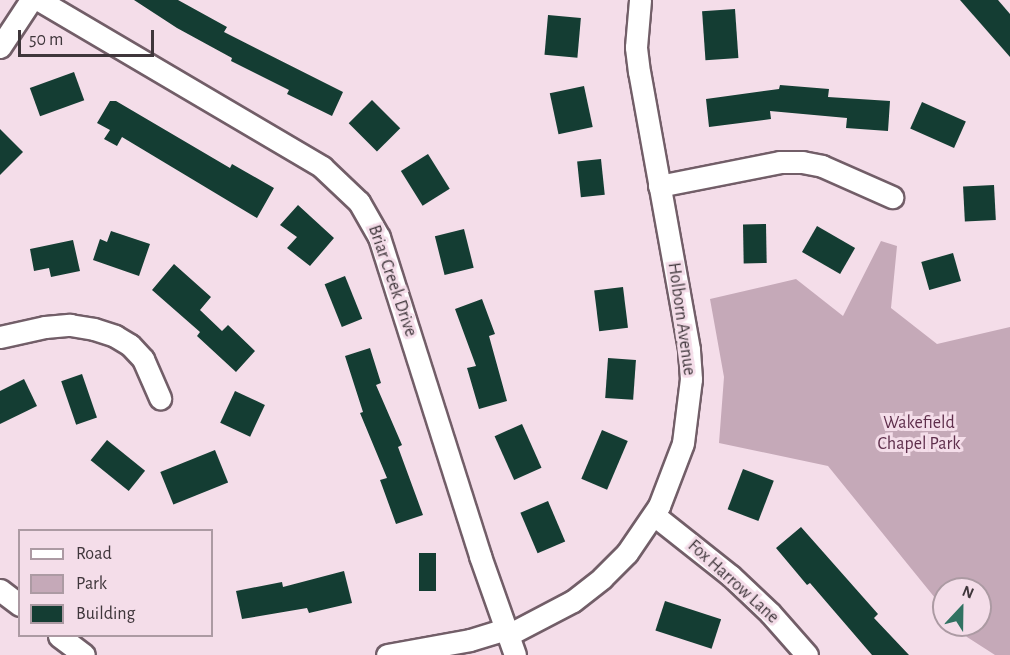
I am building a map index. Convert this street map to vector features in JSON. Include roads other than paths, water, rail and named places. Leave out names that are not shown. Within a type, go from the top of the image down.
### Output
[{"type":"street","points":[[0,47],[32,0]]},
{"type":"street","name":"Briar Creek Drive","points":[[39,0],[322,167],[359,202],[379,237],[515,655]]},
{"type":"street","name":"Holborn Avenue","points":[[387,655],[507,632],[543,619],[602,578],[627,553],[654,515],[673,476],[683,443],[691,379],[689,349],[636,47],[640,0]]},
{"type":"street","points":[[659,186],[780,162],[802,162],[822,166],[892,197]]},
{"type":"street","points":[[0,337],[45,327],[70,325],[115,336],[130,345],[143,359],[160,398]]},
{"type":"street","name":"Fox Harrow Lane","points":[[654,515],[731,576],[770,613],[807,655]]},
{"type":"street","points":[[0,590],[18,604]]},
{"type":"street","points":[[60,637],[84,655]]},
{"type":"park label","name":"Wakefield Chapel Park","points":[[919,434]]}]
